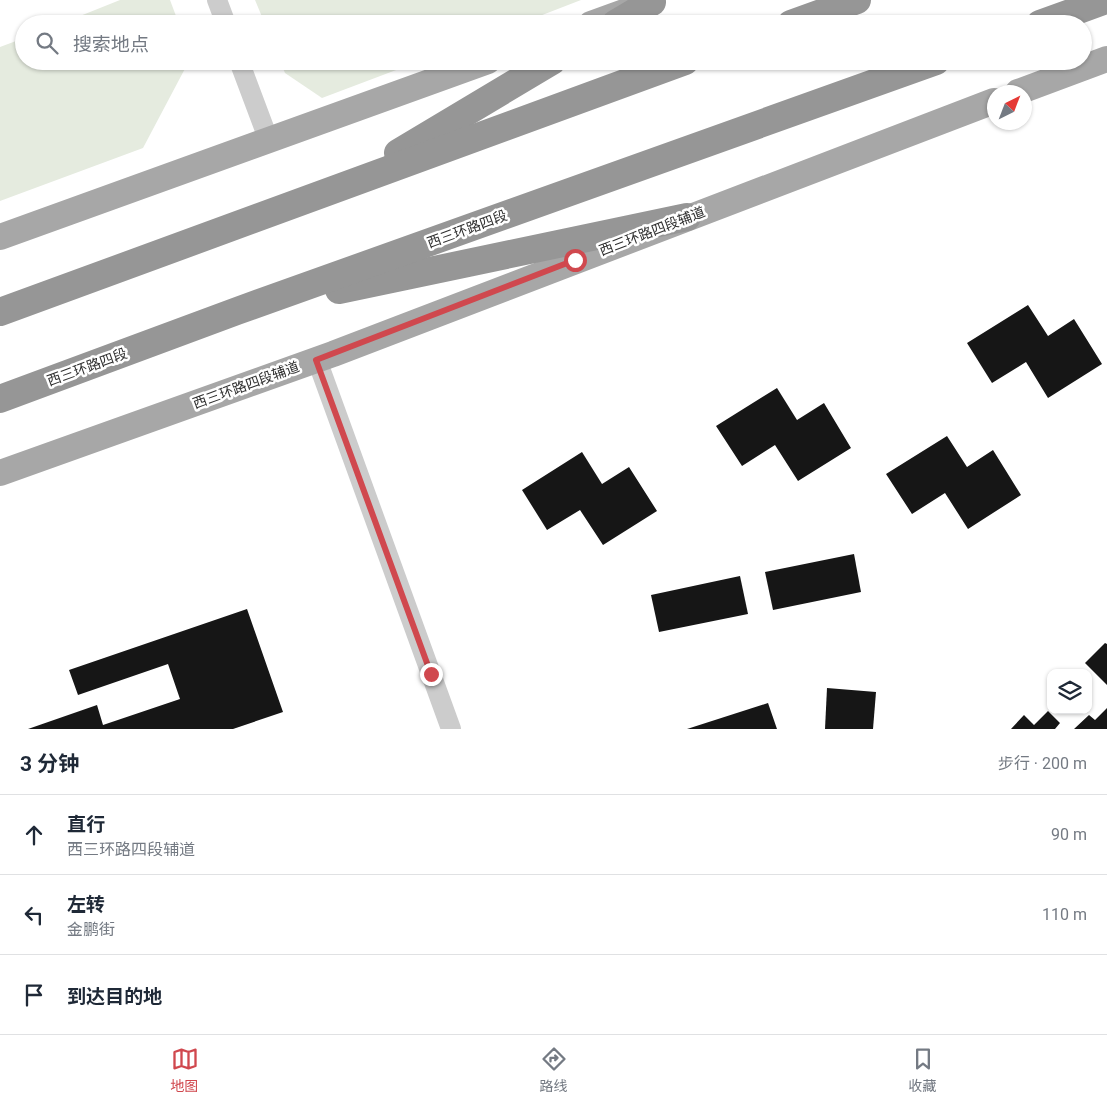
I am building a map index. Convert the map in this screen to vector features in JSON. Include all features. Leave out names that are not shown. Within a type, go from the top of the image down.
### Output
[{"type":"highway","points":[[816,15],[857,0]]},
{"type":"highway","points":[[1065,15],[1106,0]]},
{"type":"highway","points":[[630,15],[654,1]]},
{"type":"highway","points":[[340,187],[537,70]]},
{"type":"highway","points":[[0,312],[660,70]]},
{"type":"highway","name":"西三环路四段","points":[[0,399],[238,311],[911,70]]},
{"type":"highway","points":[[238,311],[687,217]]},
{"type":"main road","points":[[616,15],[654,1]]},
{"type":"main road","points":[[1092,65],[1107,59]]},
{"type":"main road","points":[[0,238],[463,70]]},
{"type":"main road","points":[[1032,87],[1077,70]]},
{"type":"main road","name":"西三环路四段辅道","points":[[0,473],[316,360],[987,104]]},
{"type":"street","points":[[217,0],[223,15]]},
{"type":"street","points":[[242,70],[269,141]]},
{"type":"street","points":[[316,360],[451,729]]},
{"type":"shaded area","points":[[120,0],[170,0],[176,15],[82,15]]},
{"type":"shaded area","points":[[255,0],[581,0],[542,15],[261,15]]},
{"type":"shaded area","points":[[15,41],[15,70],[184,70],[143,148],[0,201],[0,47]]},
{"type":"shaded area","points":[[284,70],[396,70],[322,98],[285,73]]},
{"type":"building","points":[[1028,305],[1048,336],[1074,319],[1102,364],[1048,398],[1026,362],[992,383],[967,343]]},
{"type":"building","points":[[777,388],[797,420],[824,403],[851,448],[798,481],[775,445],[742,466],[716,426]]},
{"type":"building","points":[[947,436],[967,467],[993,450],[1021,495],[968,529],[945,493],[912,514],[886,474]]},
{"type":"building","points":[[582,452],[602,484],[629,467],[657,511],[603,545],[580,510],[547,530],[522,490]]},
{"type":"building","points":[[854,554],[861,592],[773,610],[765,572]]},
{"type":"building","points":[[740,576],[748,614],[659,632],[651,595]]},
{"type":"building","points":[[247,609],[283,712],[233,729],[28,729],[97,705],[103,725],[180,699],[168,664],[78,695],[69,670]]},
{"type":"building","points":[[1105,643],[1107,644],[1107,685],[1092,669],[1085,663]]},
{"type":"building","points":[[827,688],[876,692],[873,729],[825,729]]},
{"type":"building","points":[[768,703],[777,729],[687,729]]},
{"type":"building","points":[[1107,708],[1107,729],[1074,729],[1089,715],[1095,720]]},
{"type":"building","points":[[1047,712],[1047,714],[1051,714],[1060,723],[1055,729],[1011,729],[1024,715],[1034,725]]},
{"type":"route","points":[[431,674],[316,360],[575,260]]}]
